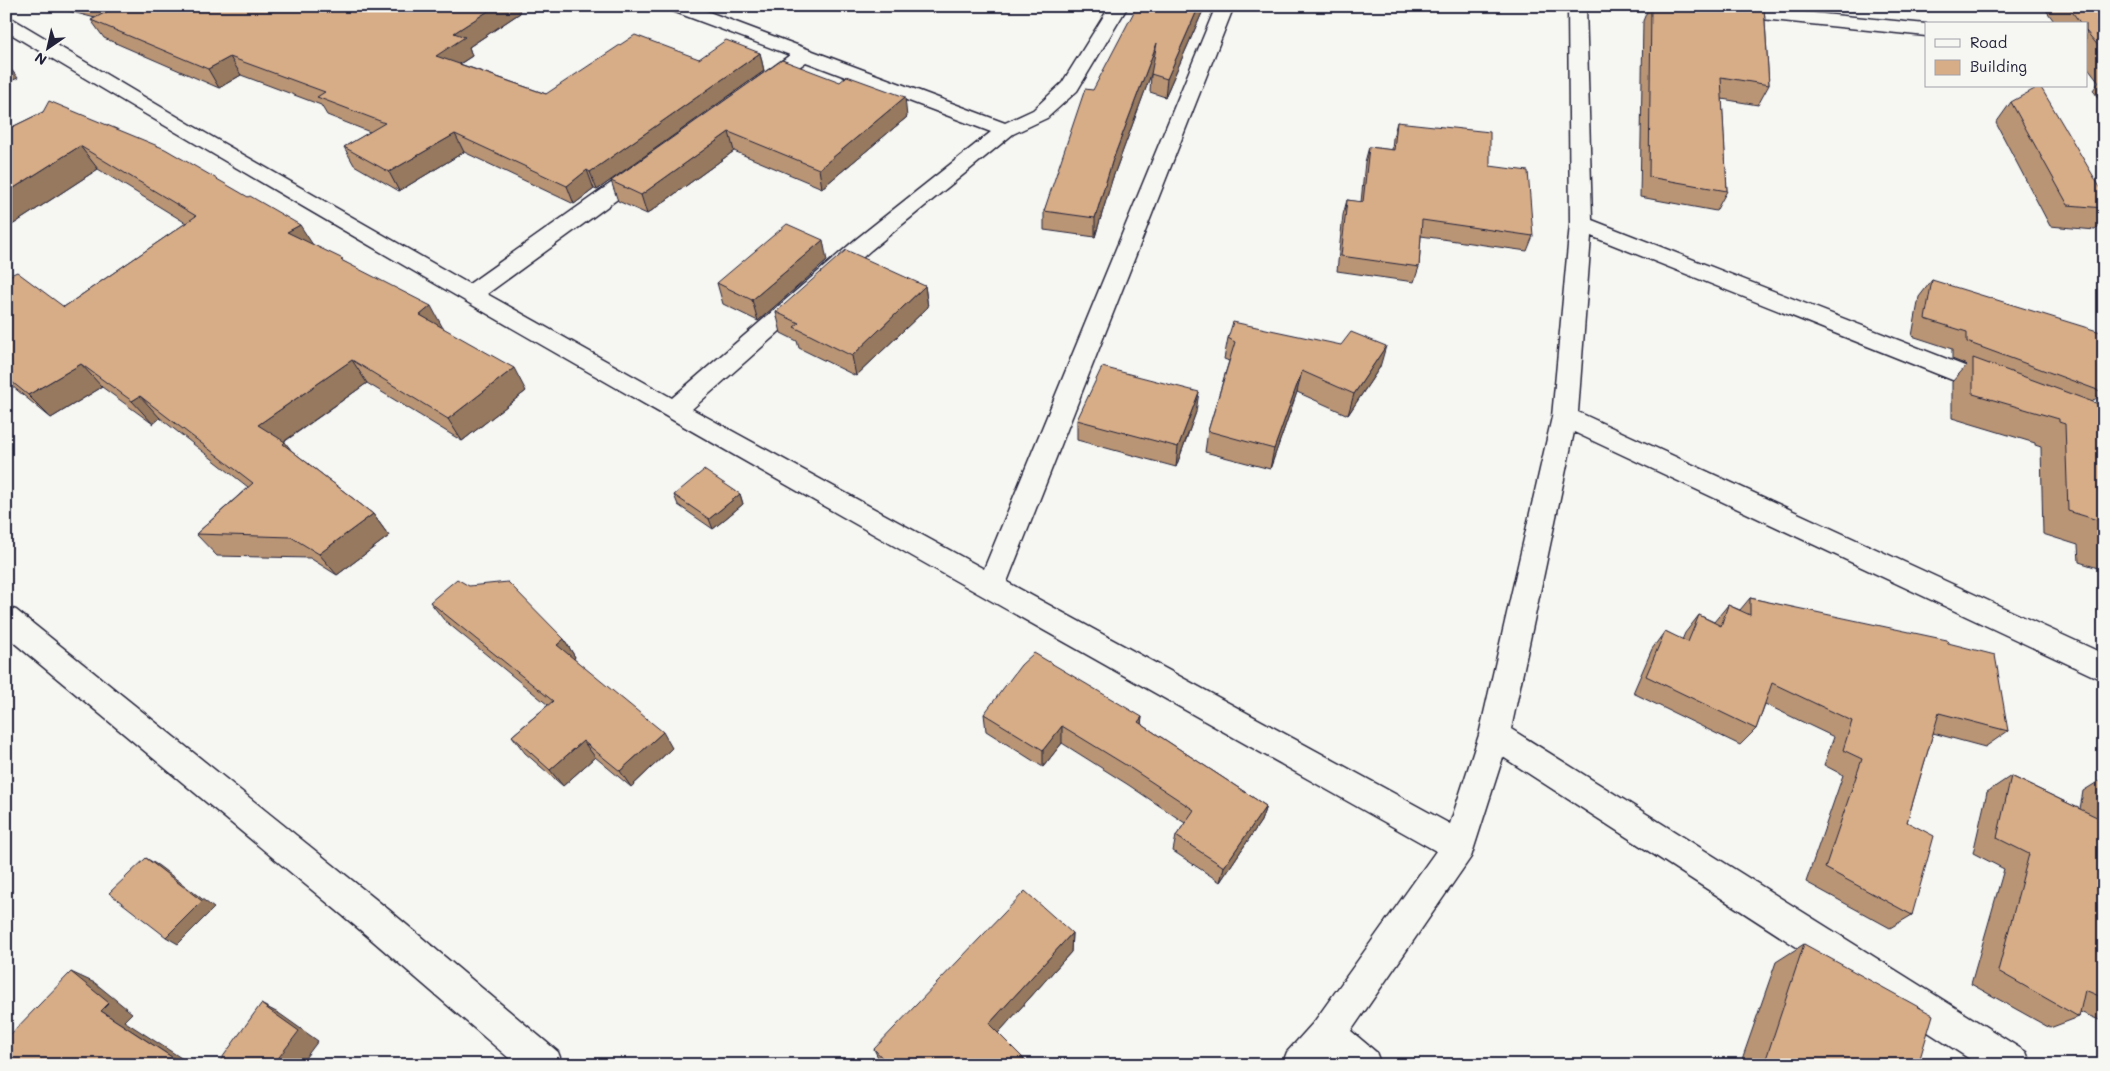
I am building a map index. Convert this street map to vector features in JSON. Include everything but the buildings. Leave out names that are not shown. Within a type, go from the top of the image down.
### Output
[{"type":"street","points":[[676,6],[1006,130]]},
{"type":"street","points":[[673,411],[864,245],[1006,130],[1040,114],[1070,87],[1118,6]]},
{"type":"street","points":[[991,586],[1083,362],[1225,6]]},
{"type":"street","points":[[1300,1065],[1327,1035],[1459,846],[1494,735],[1565,417],[1581,224],[1577,6]]},
{"type":"street","points":[[1684,6],[1925,30]]},
{"type":"street","points":[[6,23],[187,132],[673,411],[1459,846]]},
{"type":"street","points":[[748,95],[803,55]]},
{"type":"street","points":[[470,295],[660,158]]},
{"type":"street","points":[[1581,224],[1876,342],[2012,394]]},
{"type":"street","points":[[1565,417],[2104,668]]},
{"type":"street","points":[[6,619],[377,922],[546,1065]]},
{"type":"street","points":[[1494,735],[2014,1065]]},
{"type":"street","points":[[1327,1035],[1363,1065]]}]
